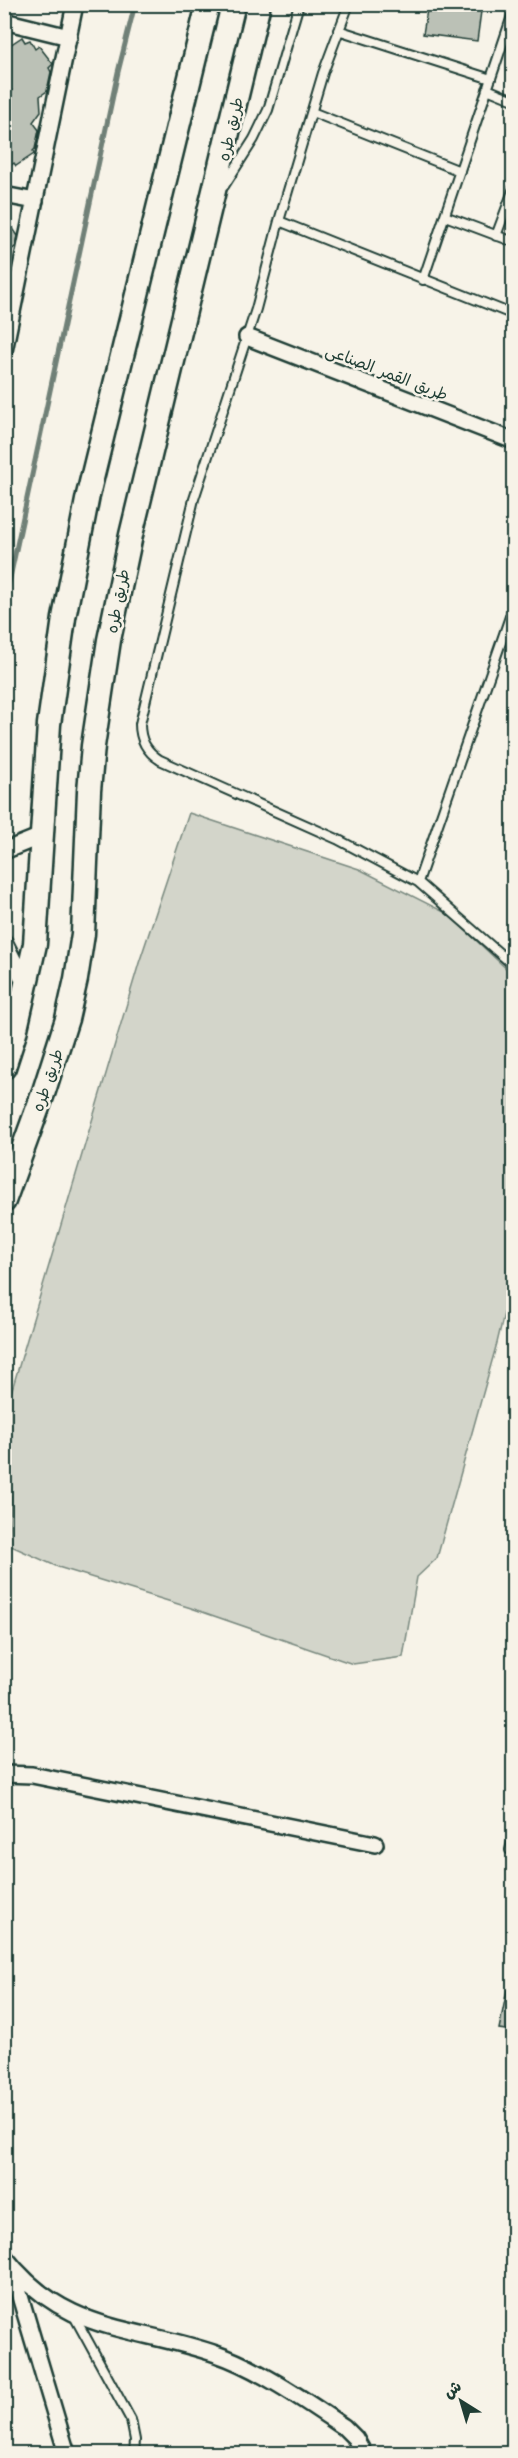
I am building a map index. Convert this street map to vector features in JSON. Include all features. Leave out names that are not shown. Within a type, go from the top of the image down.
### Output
[{"type":"main road","points":[[4,1067],[35,944],[49,724],[57,660],[88,495],[208,4]]},
{"type":"main road","name":"طريق طره","points":[[4,1201],[44,1091],[67,1018],[76,979],[82,934],[89,791],[105,661],[131,535],[259,4]]},
{"type":"street","points":[[4,351],[75,4]]},
{"type":"street","points":[[4,21],[69,37]]},
{"type":"street","points":[[4,195],[35,201]]},
{"type":"street","name":"طريق القمر الصناعى","points":[[247,337],[513,441]]},
{"type":"street","points":[[4,851],[41,836]]},
{"type":"street","points":[[4,942],[26,985]]},
{"type":"street","points":[[4,1774],[32,1775],[375,1844]]},
{"type":"street","points":[[7,2259],[12,2296],[67,2454]]},
{"type":"street","points":[[7,2259],[33,2286],[72,2313],[115,2330],[206,2351],[239,2364],[344,2427],[355,2438],[364,2454]]},
{"type":"lane","points":[[213,202],[254,139],[268,110],[299,4]]},
{"type":"lane","points":[[349,4],[338,30],[312,112],[247,337],[195,499],[140,724],[142,741],[153,756],[160,760],[337,839],[418,882],[513,966]]},
{"type":"lane","points":[[423,280],[513,10]]},
{"type":"lane","points":[[338,30],[491,79]]},
{"type":"lane","points":[[487,89],[513,100]]},
{"type":"lane","points":[[312,112],[460,171]]},
{"type":"lane","points":[[496,236],[513,188]]},
{"type":"lane","points":[[445,216],[513,243]]},
{"type":"lane","points":[[279,221],[513,315]]},
{"type":"lane","points":[[418,882],[513,604]]},
{"type":"lane","points":[[510,1850],[513,1834]]},
{"type":"lane","points":[[72,2313],[131,2420],[135,2440],[134,2454]]},
{"type":"shaded area","points":[[189,813],[359,869],[448,914],[513,975],[513,1276],[497,1343],[437,1558],[417,1577],[403,1657],[353,1664],[191,1608],[58,1567],[9,1545],[11,1496],[5,1486],[5,1413],[139,963]]},
{"type":"building","points":[[428,4],[482,4],[477,41],[423,34]]},
{"type":"building","points":[[22,37],[25,42],[30,40],[35,49],[39,46],[53,64],[49,68],[51,72],[47,91],[40,96],[41,111],[33,122],[39,130],[34,154],[16,166],[14,163],[4,170],[4,117],[8,115],[8,102],[12,91],[4,78],[4,49]]},
{"type":"building","points":[[4,215],[18,236],[16,246],[4,256]]},
{"type":"building","points":[[507,1990],[513,1991],[513,2031],[499,2029]]},
{"type":"waterway","points":[[4,606],[118,72],[135,4]]}]
